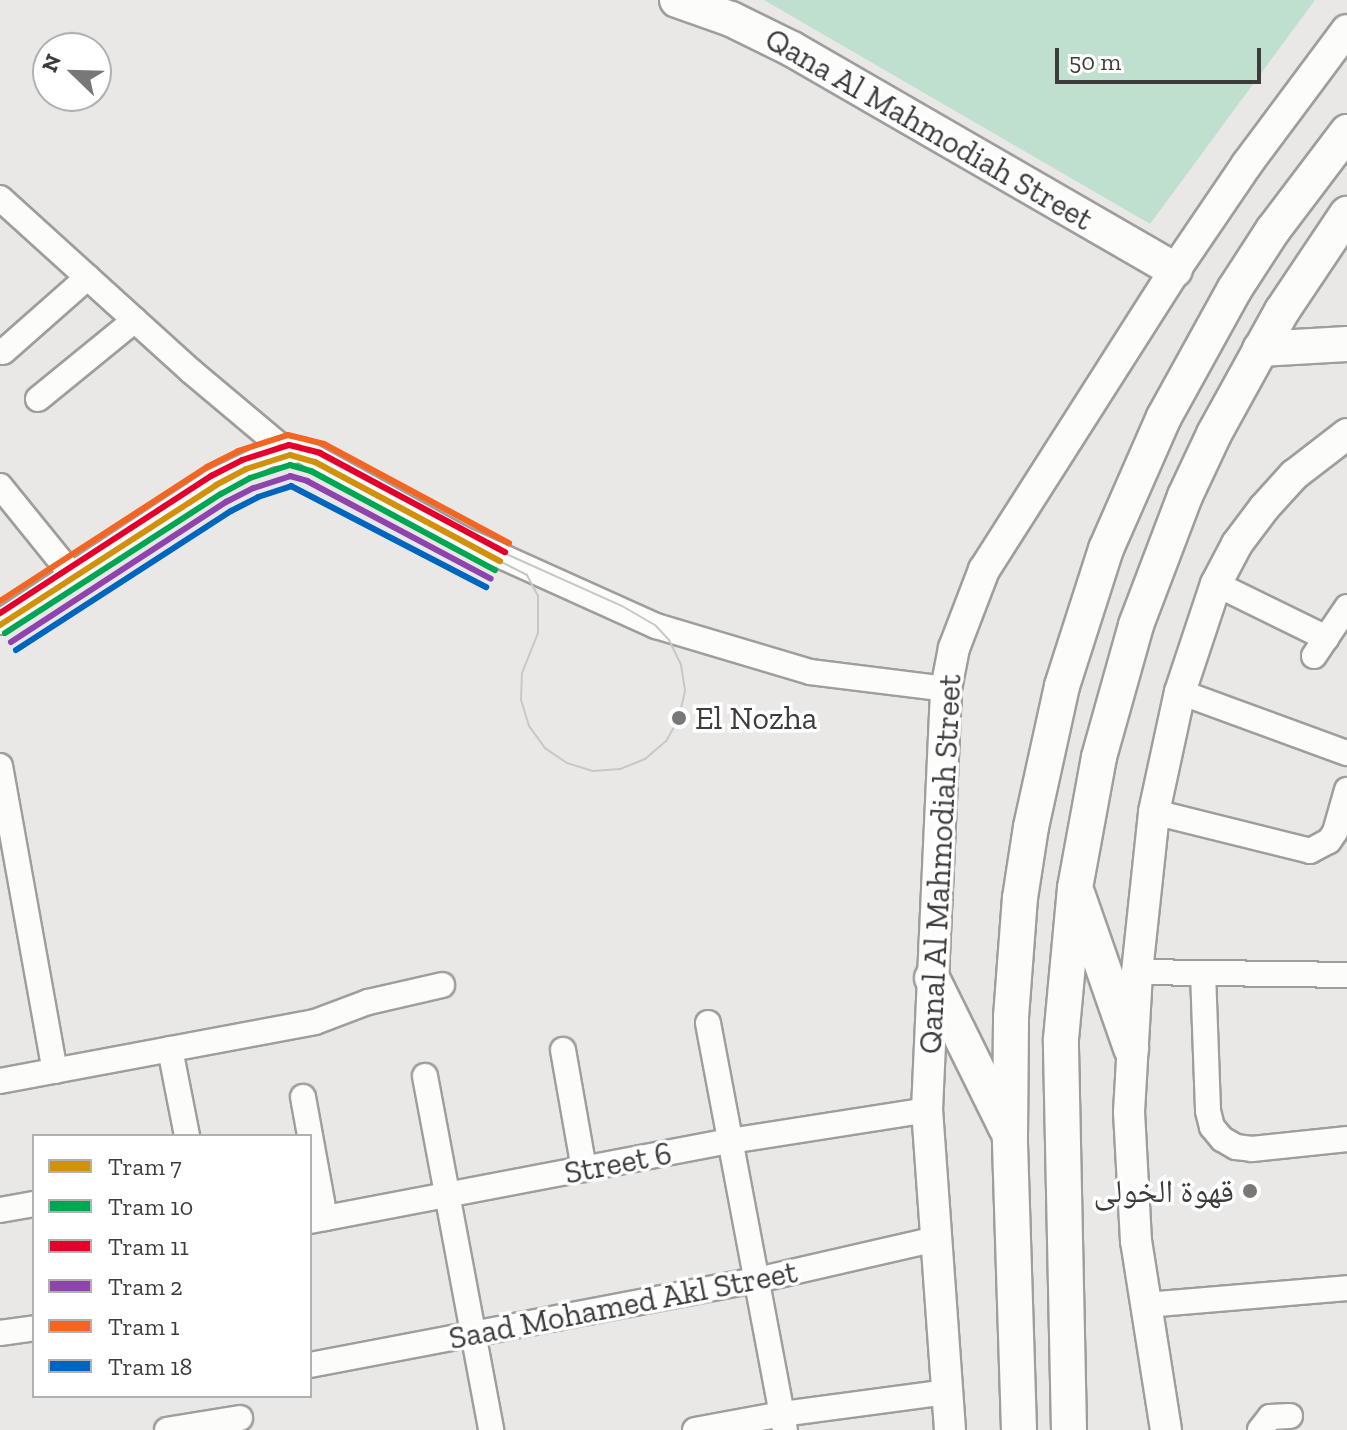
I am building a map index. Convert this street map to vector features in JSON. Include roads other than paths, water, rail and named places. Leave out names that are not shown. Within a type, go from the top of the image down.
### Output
[{"type":"main road","name":"Qana Al Mahmodiah Street","points":[[677,0],[731,19],[792,49],[1175,270]]},
{"type":"main road","points":[[1019,1430],[1010,1136],[1011,1017],[1020,898],[1044,756],[1083,617],[1133,482],[1197,353],[1273,230],[1347,132]]},
{"type":"main road","points":[[1069,1430],[1060,1089],[1064,988],[1075,888],[1099,757],[1136,625],[1185,496],[1260,349],[1289,299],[1347,214]]},
{"type":"main road","points":[[1260,349],[1347,344]]},
{"type":"main road","points":[[1075,888],[1131,1048]]},
{"type":"main road","points":[[932,978],[1010,1136]]},
{"type":"street","name":"Qanal Al Mahmodiah Street","points":[[950,1430],[927,1110],[946,689],[967,608],[984,570],[1175,270],[1247,164],[1347,30]]},
{"type":"street","points":[[1,200],[285,450]]},
{"type":"street","points":[[3,352],[88,277]]},
{"type":"street","points":[[38,399],[135,320]]},
{"type":"street","points":[[1166,1430],[1130,1176],[1131,1048],[1154,812],[1180,692],[1216,584],[1237,544],[1294,475],[1341,447]]},
{"type":"street","points":[[0,622],[212,482],[285,450],[301,450],[461,538],[656,626],[810,672],[946,689]]},
{"type":"street","points":[[0,486],[72,575]]},
{"type":"street","points":[[1216,584],[1320,647],[1345,614]]},
{"type":"street","points":[[1180,692],[1347,753]]},
{"type":"street","points":[[0,766],[55,1071]]},
{"type":"street","points":[[1154,812],[1299,850],[1320,848],[1335,832],[1347,790]]},
{"type":"street","points":[[1137,972],[1347,975]]},
{"type":"street","points":[[1203,973],[1208,1111],[1212,1127],[1222,1139],[1236,1147],[1252,1149],[1347,1139]]},
{"type":"street","points":[[0,1081],[315,1022],[368,1002],[442,985]]},
{"type":"street","points":[[708,1023],[783,1422]]},
{"type":"street","points":[[170,1049],[187,1134]]},
{"type":"street","points":[[563,1050],[584,1169]]},
{"type":"street","points":[[425,1076],[491,1430]]},
{"type":"street","points":[[303,1097],[308,1134]]},
{"type":"street","name":"Street 6","points":[[318,1220],[730,1141],[927,1110]]},
{"type":"street","points":[[312,1171],[318,1220]]},
{"type":"street","points":[[0,1210],[32,1204]]},
{"type":"street","name":"Saad Mohamed Akl Street","points":[[312,1365],[757,1280],[936,1239]]},
{"type":"street","points":[[1146,1305],[1347,1288]]},
{"type":"street","points":[[0,1333],[32,1328]]},
{"type":"street","points":[[695,1430],[783,1422],[946,1392]]},
{"type":"street","points":[[167,1430],[239,1415]]},
{"type":"street","points":[[1260,1430],[1270,1417],[1290,1416]]},
{"type":"tram line","name":"1","points":[[0,601],[207,467],[238,451],[288,435],[324,444],[509,543]]},
{"type":"tram line","points":[[0,616],[210,477],[280,445],[297,444],[504,553],[622,606],[656,626],[669,640],[681,665],[685,691],[679,718],[666,741],[645,759],[620,769],[593,771],[567,763],[545,748],[529,726],[521,700],[522,673],[538,633],[538,596],[527,575],[500,561]]},
{"type":"tram line","name":"11","points":[[0,613],[211,476],[242,460],[289,445],[320,453],[505,552]]},
{"type":"tram line","name":"7","points":[[0,625],[216,485],[246,469],[290,455],[315,462],[500,561]]},
{"type":"tram line","name":"10","points":[[5,633],[221,494],[250,478],[290,465],[311,471],[495,570]]},
{"type":"tram line","name":"2","points":[[11,642],[226,502],[254,488],[290,476],[307,481],[491,579]]},
{"type":"tram line","name":"18","points":[[16,650],[231,511],[258,497],[291,486],[486,587]]},
{"type":"place","name":"El Nozha","points":[[679,718]]},
{"type":"place","name":"قهوة الخولى","points":[[1250,1191]]}]
